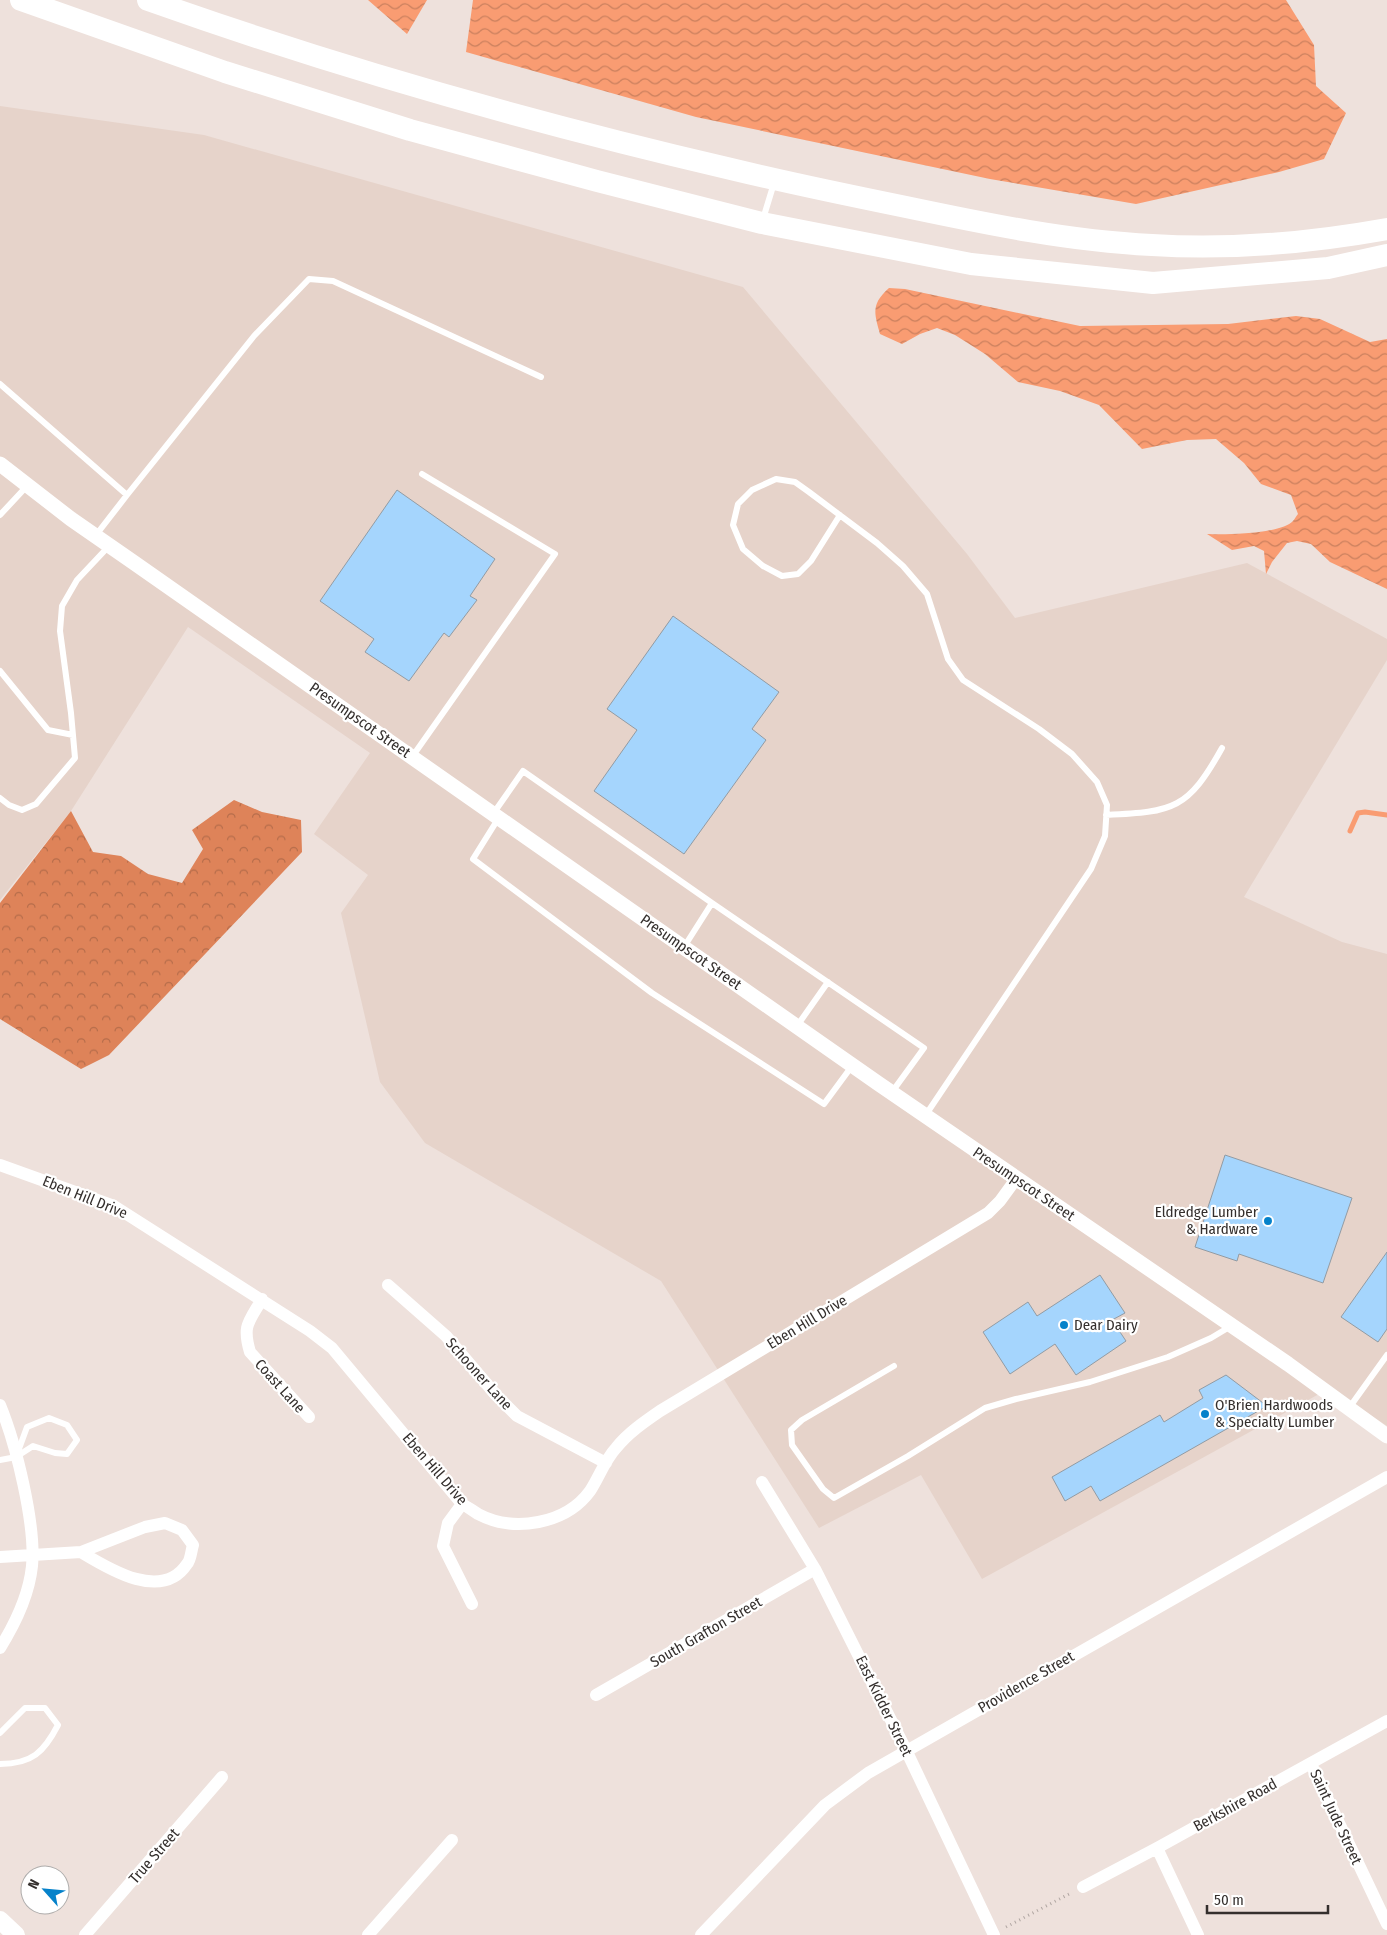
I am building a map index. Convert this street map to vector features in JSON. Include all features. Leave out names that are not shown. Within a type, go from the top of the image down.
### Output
[{"type":"highway","points":[[21,0],[225,72],[410,130],[597,181],[762,222],[972,264],[1153,283],[1328,268],[1387,256]]},
{"type":"highway","points":[[148,0],[326,59],[438,93],[663,153],[973,221],[1039,233],[1114,243],[1188,247],[1330,239],[1387,229]]},
{"type":"main road","points":[[0,1920],[16,1935]]},
{"type":"street","name":"Presumpscot Street","points":[[0,464],[71,519],[852,1066],[1231,1326],[1387,1436]]},
{"type":"street","name":"Eben Hill Drive","points":[[0,1165],[114,1206],[310,1330],[332,1348],[462,1504],[480,1515],[518,1524],[558,1517],[576,1505],[590,1491],[614,1450],[624,1439],[660,1411],[988,1213],[1000,1201],[1016,1179]]},
{"type":"street","name":"Schooner Lane","points":[[388,1286],[446,1336],[491,1389],[517,1416],[606,1463]]},
{"type":"street","name":"Coast Lane","points":[[262,1299],[246,1329],[246,1338],[250,1352],[309,1417]]},
{"type":"street","points":[[0,1405],[16,1457],[31,1534],[32,1555],[28,1588],[14,1624],[0,1648]]},
{"type":"street","name":"Providence Street","points":[[701,1935],[825,1805],[868,1773],[1387,1477]]},
{"type":"street","name":"East Kidder Street","points":[[762,1482],[816,1569],[906,1750],[993,1934]]},
{"type":"street","points":[[462,1504],[448,1523],[443,1546],[472,1604]]},
{"type":"street","points":[[0,1557],[81,1552],[145,1527],[165,1523],[182,1530],[192,1545],[188,1564],[174,1577],[155,1582],[136,1580],[118,1573],[81,1552]]},
{"type":"street","name":"South Grafton Street","points":[[596,1695],[816,1569]]},
{"type":"street","name":"Berkshire Road","points":[[1083,1887],[1387,1721]]},
{"type":"street","name":"Saint Jude Street","points":[[1310,1764],[1387,1924]]},
{"type":"street","name":"True Street","points":[[85,1935],[222,1777]]},
{"type":"street","points":[[368,1935],[452,1840]]},
{"type":"street","points":[[1156,1848],[1198,1935]]},
{"type":"lane","points":[[762,222],[775,179]]},
{"type":"lane","points":[[96,535],[254,336],[309,280],[333,281],[541,377]]},
{"type":"lane","points":[[0,384],[127,495]]},
{"type":"lane","points":[[412,757],[555,554],[422,474]]},
{"type":"lane","points":[[840,515],[810,561],[798,574],[782,576],[763,566],[743,550],[733,525],[738,504],[752,490],[776,479],[795,482],[840,515],[897,560],[926,594],[948,659],[963,680],[1039,729],[1072,754],[1097,782],[1107,805],[1105,836],[1091,869],[925,1116]]},
{"type":"lane","points":[[0,515],[28,485]]},
{"type":"lane","points":[[0,798],[9,806],[22,810],[36,804],[75,758],[60,631],[62,606],[77,580],[110,545]]},
{"type":"lane","points":[[0,671],[48,730],[73,735]]},
{"type":"lane","points":[[1106,815],[1138,814],[1174,806],[1186,799],[1198,787],[1222,748]]},
{"type":"lane","points":[[852,1066],[824,1104],[652,993],[473,859],[523,771],[924,1048],[891,1093]]},
{"type":"lane","points":[[684,947],[712,903]]},
{"type":"lane","points":[[796,1026],[828,982]]},
{"type":"lane","points":[[894,1366],[802,1420],[791,1430],[792,1445],[823,1489],[834,1498],[908,1456],[985,1408],[1090,1382],[1168,1357],[1211,1338],[1231,1326]]},
{"type":"lane","points":[[1349,1408],[1387,1355]]},
{"type":"lane","points":[[0,1460],[16,1457],[33,1446],[55,1453],[66,1454],[77,1440],[67,1425],[49,1418],[27,1427],[16,1457]]},
{"type":"lane","points":[[0,1733],[25,1708],[45,1708],[58,1725],[48,1744],[34,1756],[16,1764],[0,1764]]},
{"type":"path","points":[[993,1934],[1083,1887]]},
{"type":"shaded area","points":[[0,106],[204,135],[743,287],[967,554],[1015,618],[1247,563],[1387,639],[1387,660],[1244,897],[1342,942],[1387,954],[1387,1426],[1330,1388],[982,1579],[921,1475],[819,1528],[661,1281],[425,1143],[380,1082],[341,913],[368,875],[314,834],[370,753],[188,627],[71,811],[0,900]]},
{"type":"green space","points":[[234,800],[262,812],[301,820],[302,852],[109,1055],[81,1069],[0,1019],[0,903],[71,811],[93,852],[121,856],[148,874],[182,883],[203,849],[192,830]]},
{"type":"water","points":[[368,0],[427,0],[407,34]]},
{"type":"water","points":[[473,0],[1286,0],[1314,45],[1316,86],[1346,113],[1324,159],[1279,172],[1136,204],[990,179],[696,117],[466,52]]},
{"type":"water","points":[[889,288],[905,289],[1080,326],[1228,324],[1296,316],[1320,319],[1370,342],[1387,339],[1387,589],[1330,562],[1311,544],[1297,541],[1287,543],[1272,562],[1266,574],[1264,551],[1254,546],[1232,550],[1207,534],[1252,533],[1277,529],[1287,525],[1298,514],[1291,495],[1261,484],[1244,463],[1216,439],[1187,440],[1142,449],[1099,405],[1060,391],[1018,382],[985,354],[955,335],[937,328],[920,334],[902,344],[880,334],[875,314],[879,299]]},
{"type":"building","points":[[397,490],[495,559],[470,596],[477,600],[449,637],[444,633],[409,681],[365,652],[374,639],[320,601]]},
{"type":"building","points":[[673,616],[779,692],[752,729],[766,740],[684,854],[594,791],[637,730],[607,709]]},
{"type":"building","points":[[1225,1155],[1352,1198],[1323,1283],[1239,1254],[1237,1261],[1195,1247]]},
{"type":"building","points":[[1387,1252],[1387,1329],[1378,1342],[1341,1317]]},
{"type":"building","points":[[1100,1275],[1125,1313],[1112,1320],[1126,1341],[1076,1375],[1055,1344],[1010,1374],[983,1332],[1028,1302],[1037,1316]]},
{"type":"building","points":[[1226,1375],[1267,1406],[1100,1501],[1091,1486],[1065,1501],[1052,1477],[1160,1415],[1164,1422],[1203,1398],[1199,1390]]},
{"type":"waterway","points":[[1350,831],[1358,813],[1387,815]]},
{"type":"place","name":"Eldredge Lumber & Hardware","points":[[1268,1221]]},
{"type":"place","name":"Dear Dairy","points":[[1064,1325]]},
{"type":"place","name":"O'Brien Hardwoods & Specialty Lumber","points":[[1205,1414]]}]
